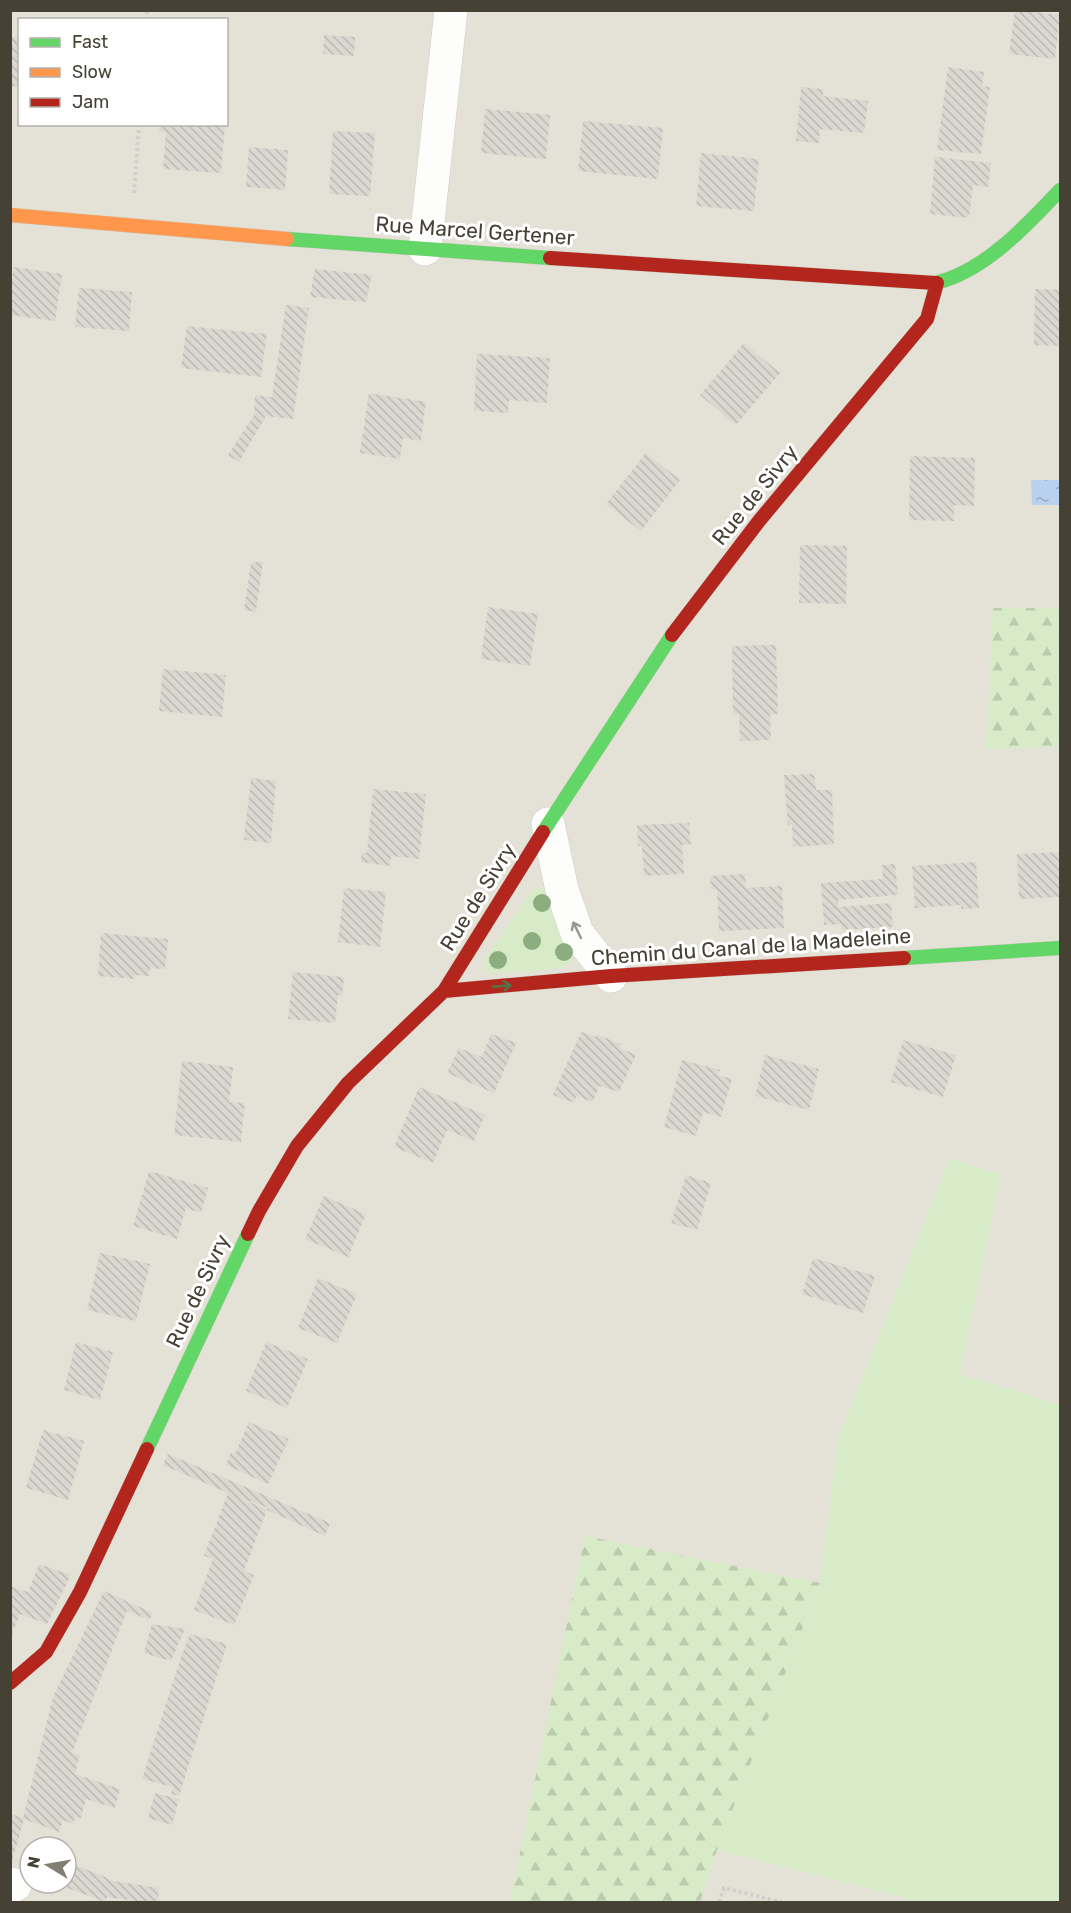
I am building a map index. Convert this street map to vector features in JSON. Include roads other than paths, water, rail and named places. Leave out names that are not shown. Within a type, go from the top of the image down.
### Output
[{"type":"street","points":[[425,249],[451,10]]},
{"type":"street","points":[[937,283],[977,265],[1018,234],[1060,190]]},
{"type":"street","name":"Rue Marcel Gertener","points":[[10,215],[132,227],[425,249],[937,283]]},
{"type":"street","name":"Rue de Sivry","points":[[13,1678],[46,1652],[80,1592],[259,1211],[297,1146],[348,1083],[444,991],[548,824],[668,640],[759,521],[927,319],[937,283]]},
{"type":"street","points":[[548,824],[562,890],[577,933],[611,976]]},
{"type":"street","name":"Chemin du Canal de la Madeleine","points":[[444,991],[611,976],[1060,948]]},
{"type":"water","points":[[1031,480],[1060,480],[1060,505],[1032,505]]}]
